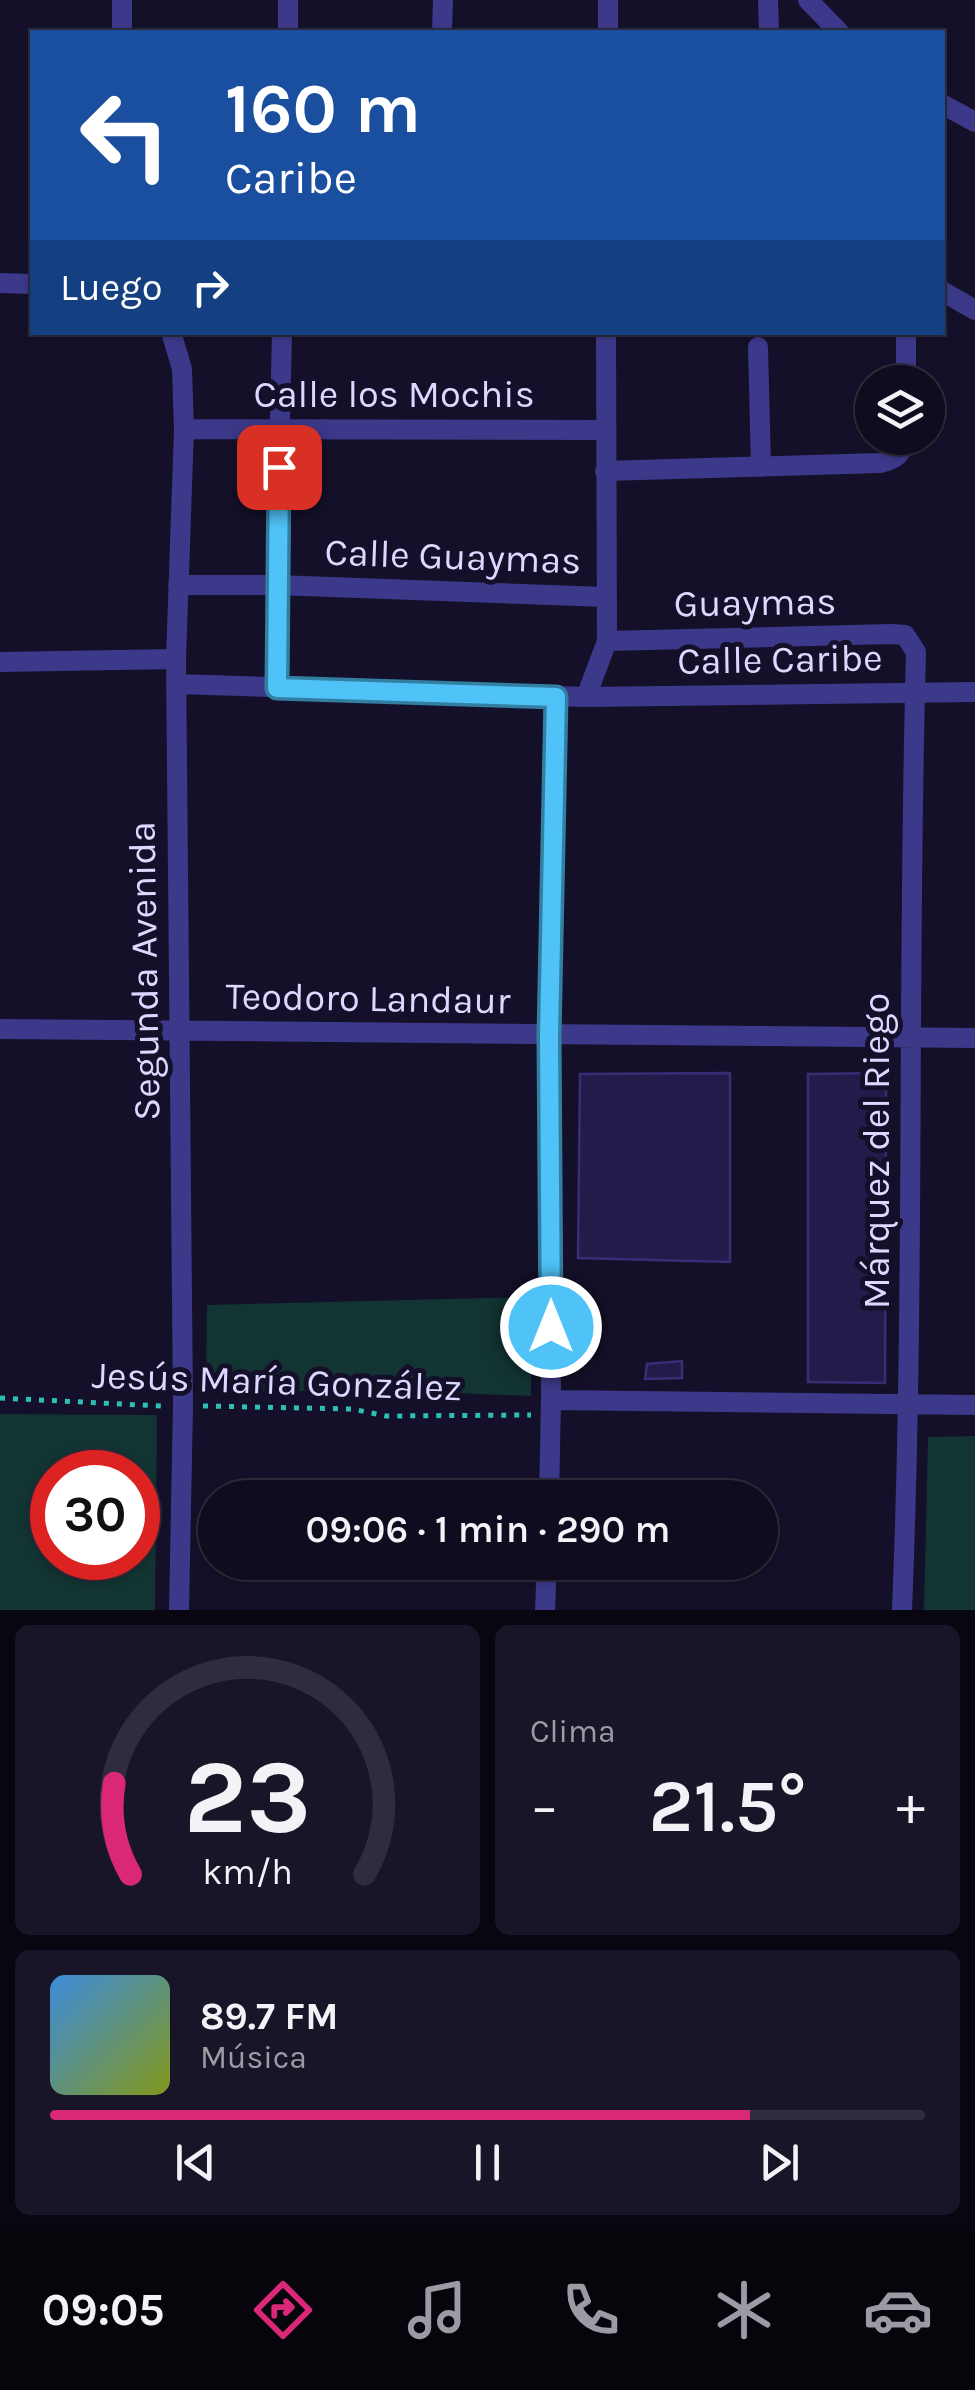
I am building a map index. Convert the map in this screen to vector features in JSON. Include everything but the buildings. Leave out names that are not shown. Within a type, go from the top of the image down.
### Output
[{"type":"street","points":[[122,0],[122,30]]},
{"type":"street","points":[[288,0],[288,30]]},
{"type":"street","points":[[442,30],[443,0]]},
{"type":"street","points":[[608,0],[608,30]]},
{"type":"street","points":[[768,0],[769,30]]},
{"type":"street","points":[[808,0],[837,30]]},
{"type":"street","points":[[945,106],[975,122]]},
{"type":"street","points":[[0,283],[30,284]]},
{"type":"street","points":[[945,293],[975,310]]},
{"type":"street","name":"Segunda Avenida","points":[[172,335],[182,369],[184,429],[176,660],[183,1405],[179,1610]]},
{"type":"street","points":[[277,688],[282,335]]},
{"type":"street","points":[[586,697],[607,641],[606,335]]},
{"type":"street","points":[[906,335],[906,365]]},
{"type":"street","points":[[758,347],[761,467]]},
{"type":"street","name":"Calle los Mochis","points":[[184,429],[604,430]]},
{"type":"street","points":[[605,470],[858,466],[894,460],[900,455]]},
{"type":"street","name":"Calle Guaymas","points":[[178,585],[276,584],[605,597]]},
{"type":"street","name":"Guaymas","points":[[607,641],[905,635]]},
{"type":"street","name":"Márquez del Riego","points":[[902,1610],[910,1406],[916,652],[905,635]]},
{"type":"street","points":[[0,662],[176,660]]},
{"type":"street","name":"Calle Caribe","points":[[176,684],[556,697],[975,692]]},
{"type":"street","points":[[549,1480],[549,1036],[556,697]]},
{"type":"street","name":"Teodoro Landaur","points":[[0,1029],[975,1038]]},
{"type":"street","points":[[551,1409],[975,1406]]},
{"type":"street","points":[[545,1610],[546,1580]]},
{"type":"path","name":"Jesús María González","points":[[0,1398],[352,1409],[386,1416],[528,1415],[551,1409]]},
{"type":"green space","points":[[531,1297],[531,1396],[206,1391],[207,1305]]},
{"type":"green space","points":[[0,1414],[157,1415],[157,1450],[30,1450],[30,1580],[155,1580],[155,1610],[0,1610]]},
{"type":"green space","points":[[975,1436],[975,1610],[924,1610],[928,1437]]},
{"type":"route","points":[[279,467],[277,688],[556,697],[549,1036],[551,1327]]}]
